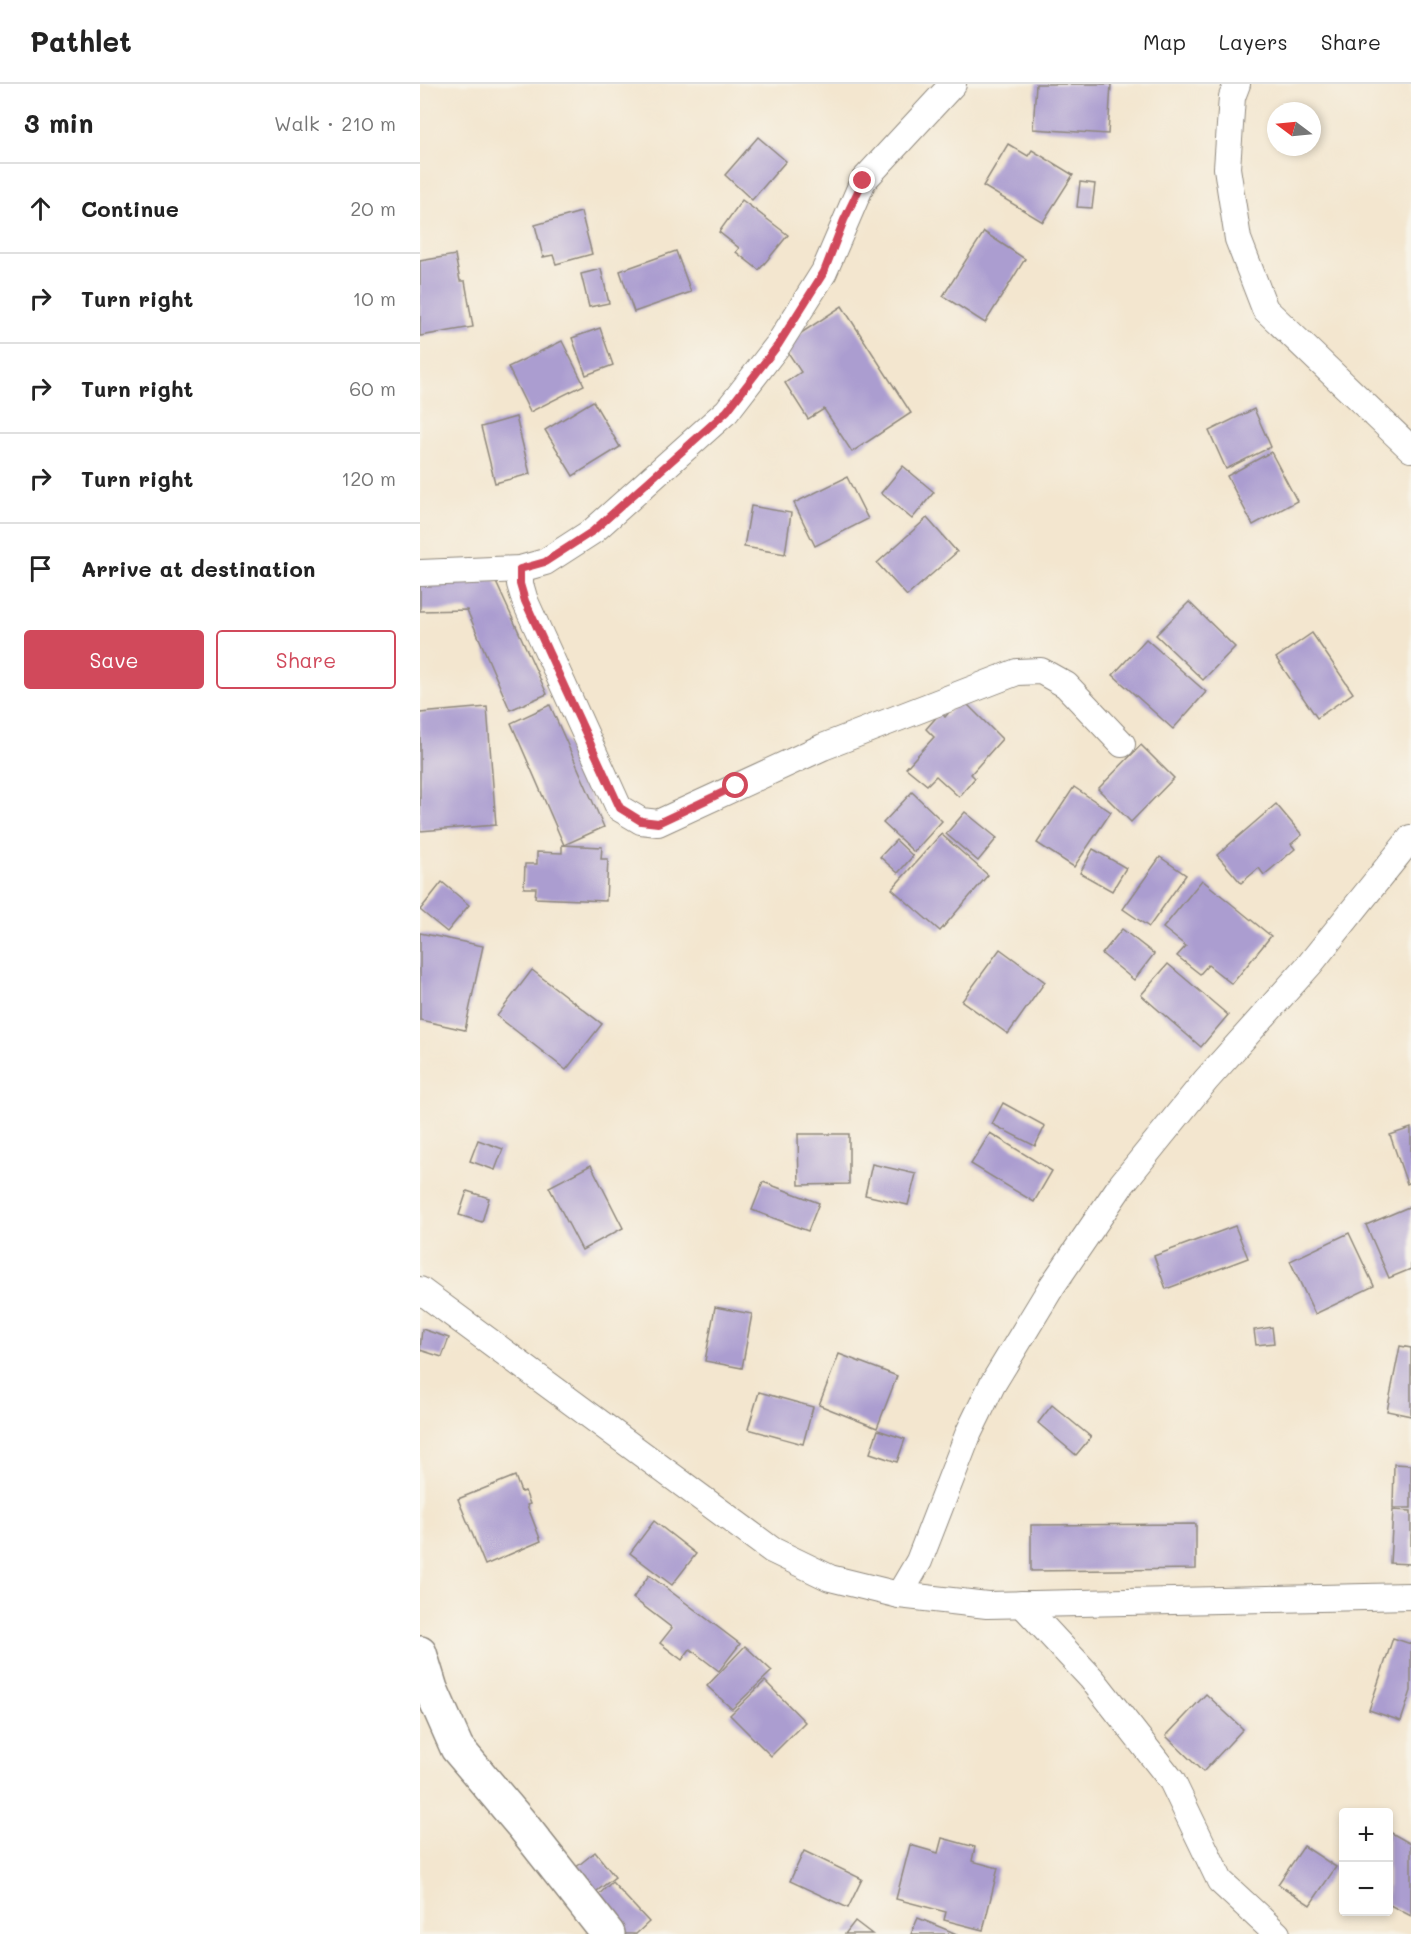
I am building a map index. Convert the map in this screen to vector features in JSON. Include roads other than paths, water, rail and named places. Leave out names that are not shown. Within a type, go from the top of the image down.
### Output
[{"type":"street","points":[[420,573],[520,569],[545,562],[593,531],[727,411],[778,345],[824,272],[844,220],[863,181],[953,84]]},
{"type":"street","points":[[1237,84],[1232,98],[1227,168],[1238,239],[1265,309],[1411,449]]},
{"type":"street","points":[[520,569],[520,584],[525,601],[620,808],[641,821],[658,823],[823,747],[1017,672],[1041,671],[1066,685],[1122,744]]},
{"type":"street","points":[[899,1595],[920,1561],[969,1432],[992,1384],[1065,1268],[1121,1185],[1206,1080],[1310,964],[1411,838]]},
{"type":"street","points":[[420,1290],[772,1550],[831,1578],[899,1595],[987,1605],[1411,1596]]},
{"type":"street","points":[[1022,1604],[1092,1679],[1172,1781],[1220,1881],[1277,1934]]},
{"type":"street","points":[[420,1653],[430,1689],[457,1748],[523,1826],[608,1934]]}]
